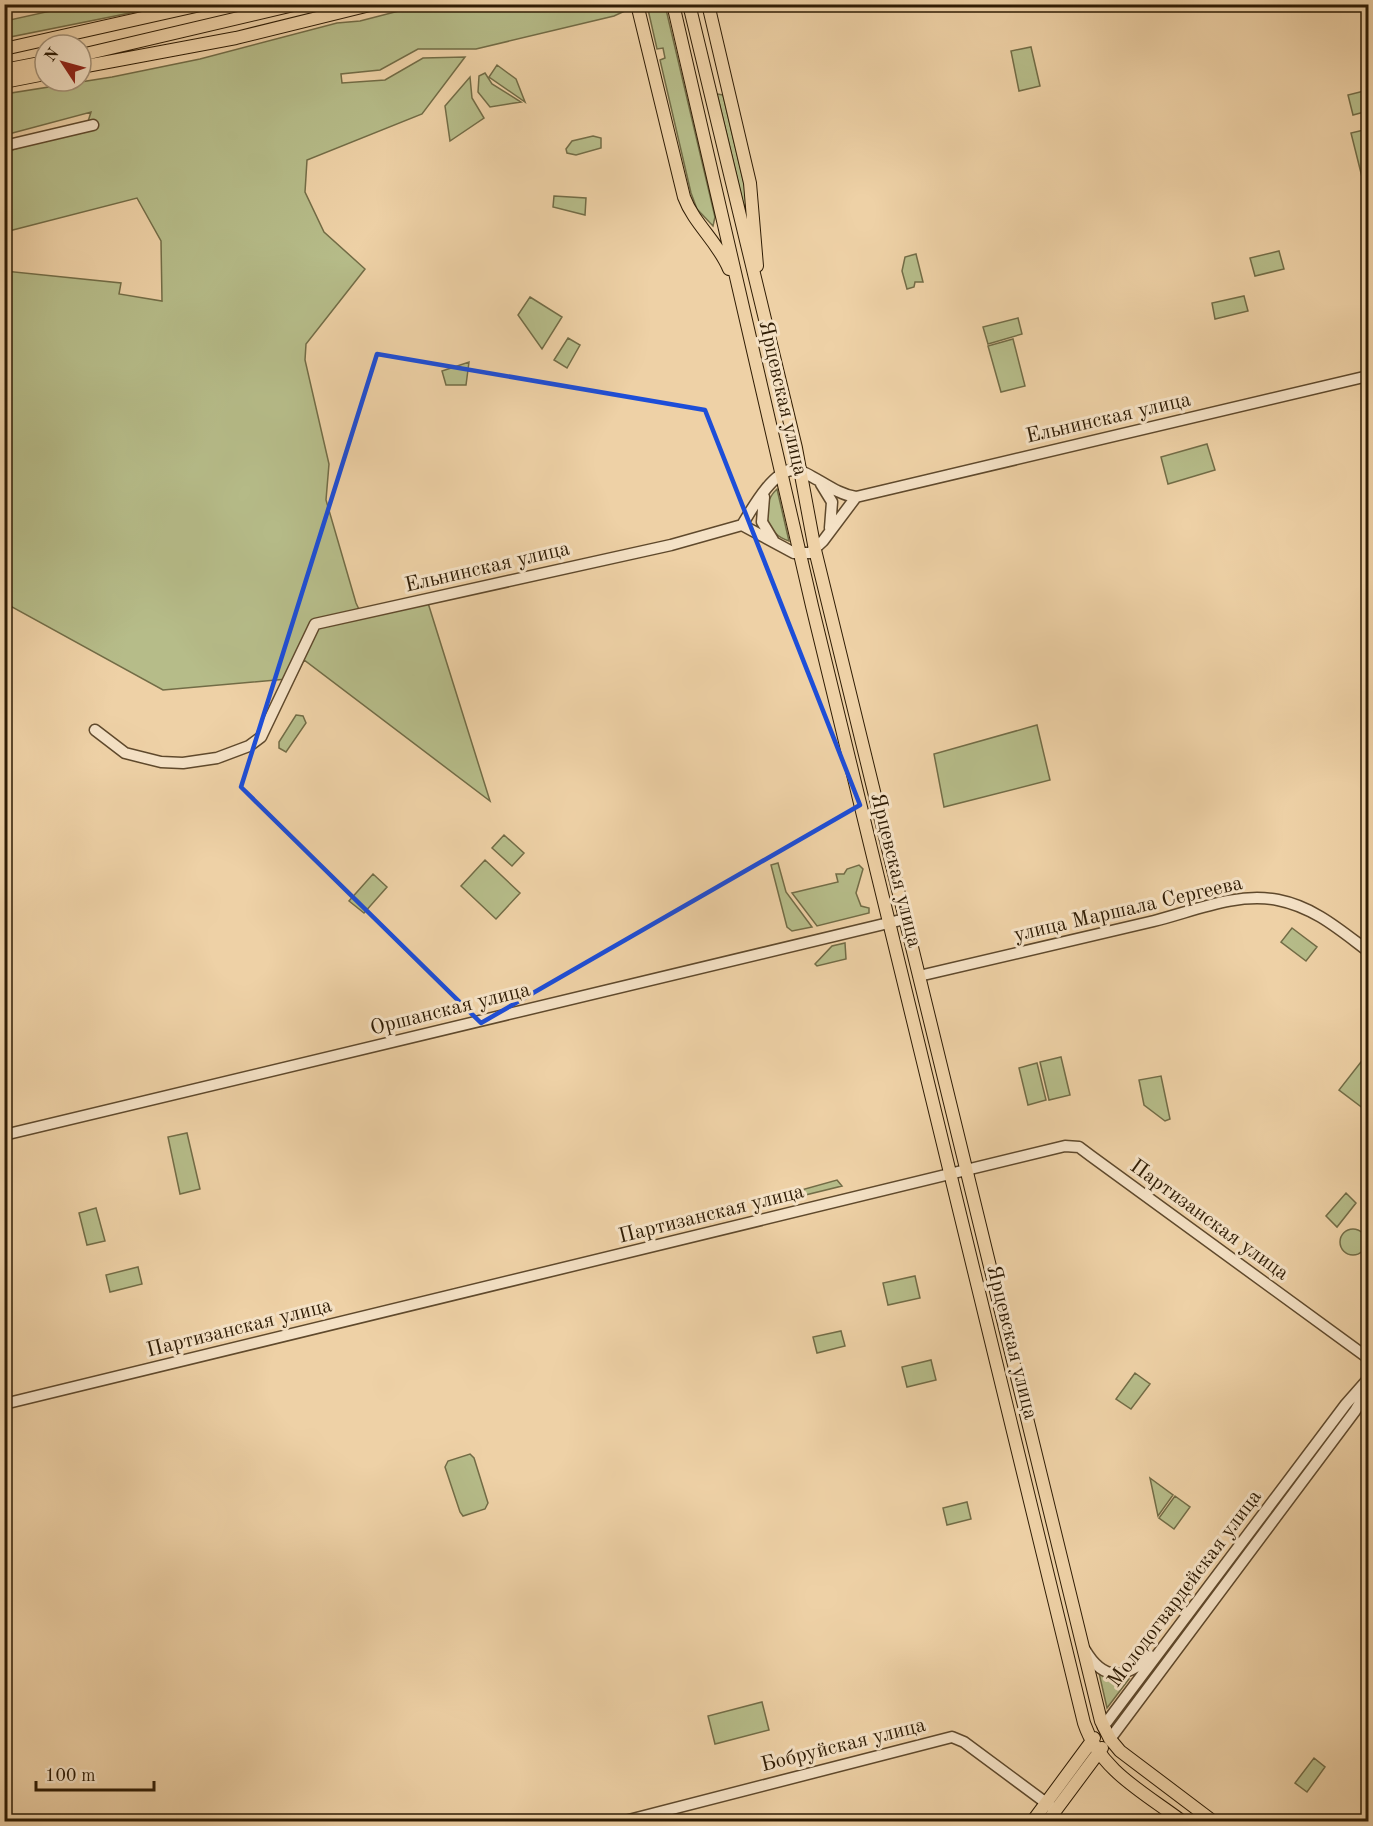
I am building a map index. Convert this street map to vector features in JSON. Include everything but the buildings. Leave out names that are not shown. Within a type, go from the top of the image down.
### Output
[{"type":"main road","points":[[4,49],[205,4]]},
{"type":"main road","points":[[93,52],[298,4]]},
{"type":"main road","points":[[93,66],[237,38],[374,4]]},
{"type":"main road","points":[[637,4],[686,203],[725,259],[741,298]]},
{"type":"main road","name":"Ярцевская улица","points":[[673,4],[800,554],[1094,1748]]},
{"type":"main road","name":"Ярцевская улица","points":[[689,4],[801,471],[815,550],[1103,1727],[1110,1739],[1126,1756],[1214,1821]]},
{"type":"main road","points":[[709,7],[752,194],[761,306]]},
{"type":"main road","points":[[170,35],[237,38]]},
{"type":"main road","points":[[4,70],[33,64]]},
{"type":"main road","points":[[4,82],[33,76]]},
{"type":"main road","points":[[759,381],[763,385],[770,386],[779,377]]},
{"type":"main road","name":"Молодогвардейская улица","points":[[1032,1821],[1051,1806],[1094,1748],[1103,1727]]},
{"type":"main road","name":"Молодогвардейская улица","points":[[1094,1748],[1110,1739]]},
{"type":"main road","points":[[1094,1748],[1109,1766],[1183,1821]]},
{"type":"main road","name":"Молодогвардейская улица","points":[[1047,1821],[1051,1806]]},
{"type":"street","points":[[4,146],[93,125]]},
{"type":"street","name":"Ельнинская улица","points":[[856,497],[1368,376]]},
{"type":"street","points":[[801,471],[856,497],[815,550],[800,554],[777,545],[742,525],[781,474],[801,471]]},
{"type":"street","points":[[818,481],[832,502],[829,531]]},
{"type":"street","points":[[765,493],[761,512],[762,522],[777,545]]},
{"type":"street","name":"Ельнинская улица","points":[[95,730],[117,749],[144,760],[183,763],[217,759],[257,741],[315,624],[671,544],[742,525]]},
{"type":"street","name":"улица Маршала Сергеева","points":[[919,976],[1158,920],[1220,902],[1253,898],[1276,900],[1315,912],[1368,951]]},
{"type":"street","name":"Оршанская улица","points":[[4,1135],[904,919]]},
{"type":"street","name":"Партизанская улица","points":[[4,1404],[1065,1146],[1079,1148],[1368,1358]]},
{"type":"street","name":"Молодогвардейская улица","points":[[1103,1727],[1346,1404],[1368,1379]]},
{"type":"street","name":"Молодогвардейская улица","points":[[1110,1739],[1328,1448],[1368,1389]]},
{"type":"street","points":[[1083,1646],[1097,1665],[1107,1671],[1120,1674],[1135,1670],[1164,1645]]},
{"type":"street","name":"Бобруйская улица","points":[[621,1821],[952,1737],[964,1742],[1051,1806]]},
{"type":"highlighted area","points":[[377,354],[705,410],[860,805],[481,1023],[241,787]]},
{"type":"green space","points":[[78,5],[170,5],[5,38],[5,21]]},
{"type":"green space","points":[[422,5],[627,5],[625,11],[614,16],[476,49],[418,49],[380,70],[341,74],[342,83],[385,80],[423,58],[465,57],[422,114],[307,160],[305,192],[324,232],[365,269],[306,344],[305,360],[329,464],[326,500],[356,603],[363,618],[428,603],[490,801],[304,660],[293,682],[287,679],[163,690],[12,607],[5,600],[5,271],[121,283],[119,294],[162,301],[161,241],[137,198],[5,232],[5,152],[86,128],[91,112],[5,135],[5,94],[33,90],[33,93],[93,93],[93,80],[200,59],[337,23],[360,21]]},
{"type":"green space","points":[[647,5],[665,5],[715,217],[713,226],[697,209],[691,193],[660,60],[665,58],[663,48],[657,49]]},
{"type":"green space","points":[[1031,47],[1040,86],[1019,91],[1011,51]]},
{"type":"green space","points":[[497,65],[516,79],[525,102],[489,77]]},
{"type":"green space","points":[[485,73],[492,84],[521,102],[490,107],[478,92],[479,76]]},
{"type":"green space","points":[[470,77],[472,98],[484,118],[450,141],[445,106]]},
{"type":"green space","points":[[1368,90],[1368,111],[1353,115],[1348,95]]},
{"type":"green space","points":[[717,94],[723,95],[748,200],[744,207]]},
{"type":"green space","points":[[1368,129],[1368,180],[1363,181],[1351,133]]},
{"type":"green space","points":[[593,136],[601,138],[601,148],[576,155],[567,153],[566,149],[572,141]]},
{"type":"green space","points":[[554,196],[586,198],[585,215],[553,207]]},
{"type":"green space","points":[[1279,251],[1284,269],[1255,276],[1250,258]]},
{"type":"green space","points":[[916,254],[923,282],[915,282],[914,287],[907,289],[902,271],[905,257]]},
{"type":"green space","points":[[1244,296],[1248,311],[1215,319],[1212,303]]},
{"type":"green space","points":[[530,297],[562,317],[542,349],[518,315]]},
{"type":"green space","points":[[1018,318],[1022,334],[988,344],[983,327]]},
{"type":"green space","points":[[568,338],[580,345],[567,368],[554,360]]},
{"type":"green space","points":[[1013,339],[1025,386],[1001,392],[988,346]]},
{"type":"green space","points":[[469,362],[466,385],[446,385],[442,371]]},
{"type":"green space","points":[[1207,444],[1215,470],[1168,484],[1161,457]]},
{"type":"green space","points":[[777,489],[789,541],[774,532],[767,519],[768,503]]},
{"type":"green space","points":[[296,715],[303,716],[306,723],[286,752],[279,748],[279,742]]},
{"type":"green space","points":[[1037,725],[1050,780],[944,807],[934,754]]},
{"type":"green space","points":[[504,835],[524,853],[512,866],[492,848]]},
{"type":"green space","points":[[485,860],[520,893],[496,919],[461,886]]},
{"type":"green space","points":[[778,863],[786,892],[812,927],[792,931],[787,927],[771,865]]},
{"type":"green space","points":[[859,865],[863,869],[856,893],[861,906],[869,908],[869,913],[817,926],[792,893],[838,882],[836,874],[844,874],[847,869]]},
{"type":"green space","points":[[373,874],[387,887],[364,913],[349,901]]},
{"type":"green space","points":[[1292,928],[1317,947],[1306,961],[1281,942]]},
{"type":"green space","points":[[845,943],[846,959],[817,966],[815,964],[832,946]]},
{"type":"green space","points":[[1368,1053],[1368,1112],[1339,1090]]},
{"type":"green space","points":[[1061,1057],[1070,1095],[1049,1100],[1040,1062]]},
{"type":"green space","points":[[1037,1063],[1046,1100],[1028,1105],[1019,1068]]},
{"type":"green space","points":[[1161,1076],[1170,1119],[1165,1121],[1144,1105],[1139,1080]]},
{"type":"green space","points":[[187,1133],[200,1189],[180,1194],[168,1137]]},
{"type":"green space","points":[[837,1180],[842,1186],[789,1199],[787,1194]]},
{"type":"green space","points":[[1346,1193],[1356,1203],[1337,1227],[1326,1216]]},
{"type":"green space","points":[[96,1208],[105,1241],[87,1245],[79,1213]]},
{"type":"green space","points":[[1353,1229],[1362,1233],[1366,1242],[1362,1251],[1353,1255],[1344,1251],[1340,1242],[1344,1233]]},
{"type":"green space","points":[[138,1267],[142,1284],[110,1292],[106,1275]]},
{"type":"green space","points":[[915,1276],[920,1298],[888,1305],[883,1283]]},
{"type":"green space","points":[[841,1331],[845,1346],[817,1353],[813,1337]]},
{"type":"green space","points":[[931,1360],[936,1380],[907,1387],[902,1367]]},
{"type":"green space","points":[[1135,1373],[1150,1384],[1131,1409],[1116,1399]]},
{"type":"green space","points":[[470,1454],[474,1458],[488,1503],[485,1509],[463,1516],[445,1467],[448,1461]]},
{"type":"green space","points":[[1150,1478],[1173,1495],[1158,1516]]},
{"type":"green space","points":[[1175,1496],[1190,1507],[1174,1529],[1159,1518]]},
{"type":"green space","points":[[967,1502],[971,1519],[947,1525],[943,1508]]},
{"type":"green space","points":[[1099,1673],[1116,1679],[1129,1679],[1107,1708]]},
{"type":"green space","points":[[762,1702],[769,1730],[715,1744],[708,1716]]},
{"type":"green space","points":[[1314,1758],[1325,1767],[1307,1792],[1295,1783]]}]
